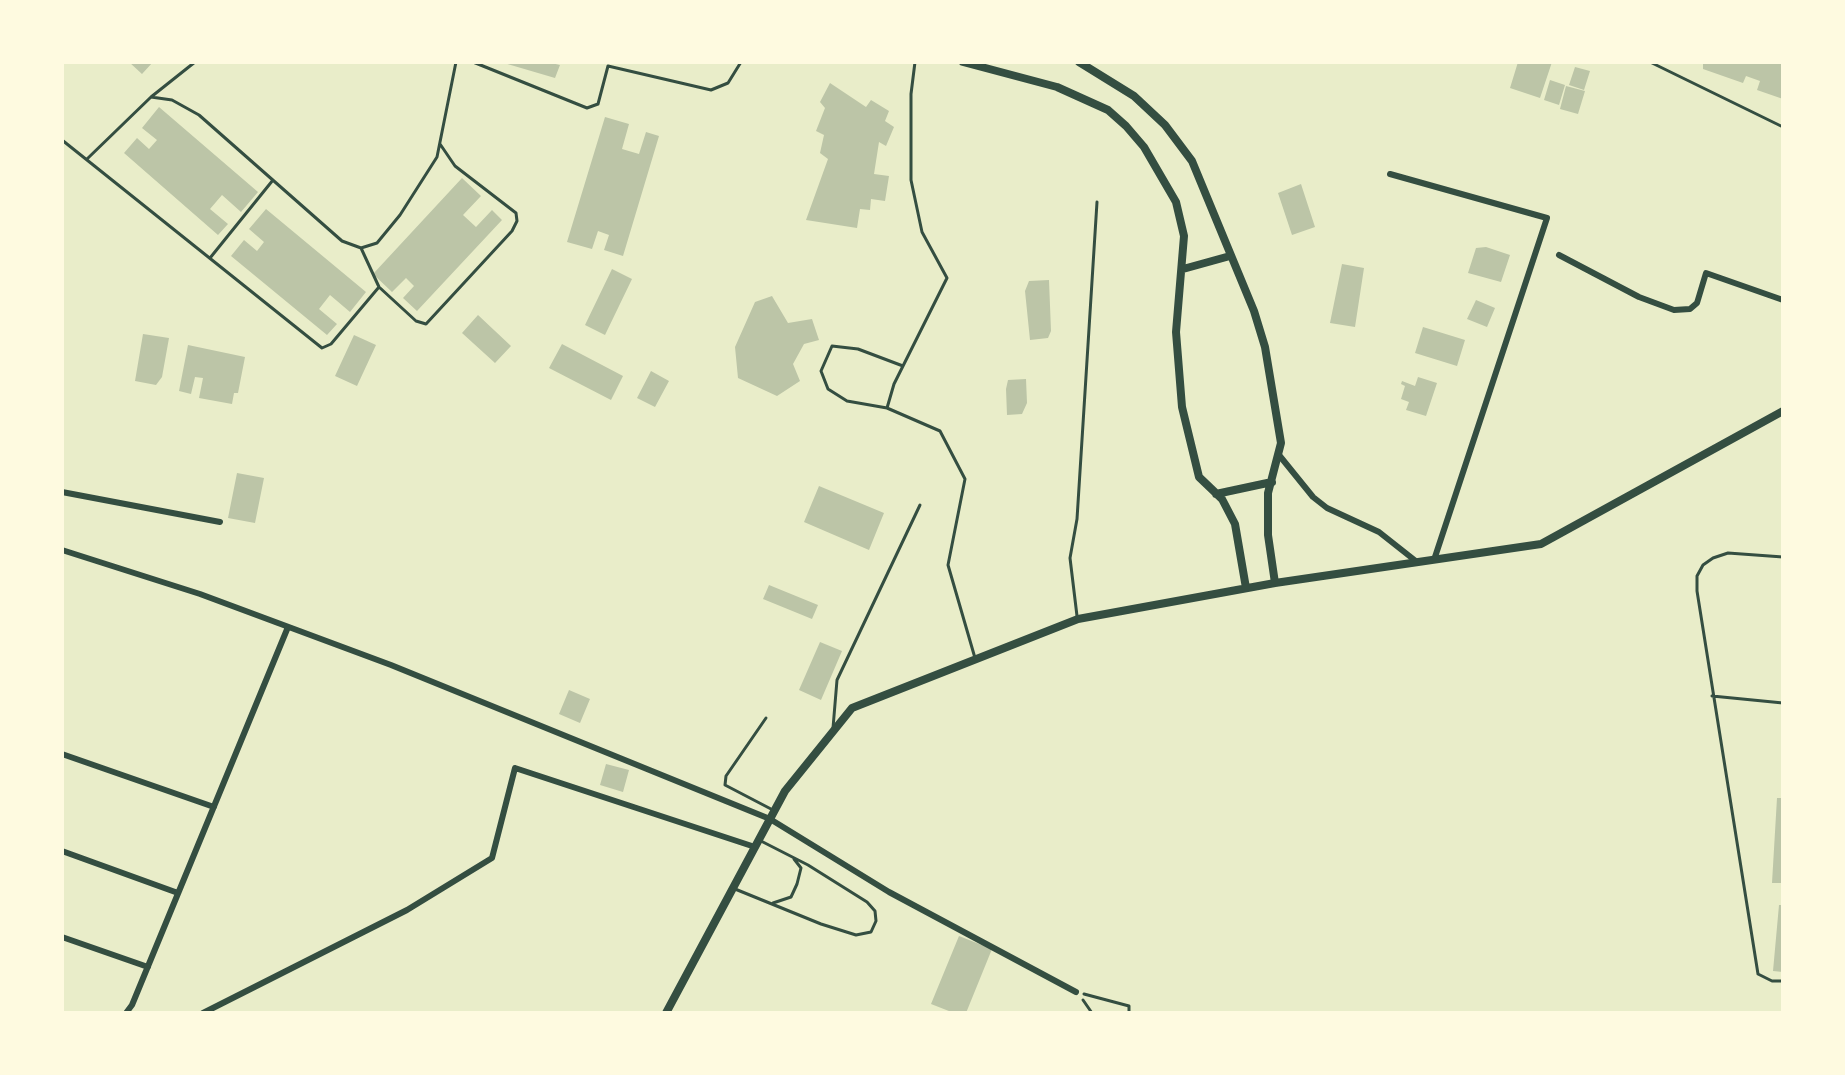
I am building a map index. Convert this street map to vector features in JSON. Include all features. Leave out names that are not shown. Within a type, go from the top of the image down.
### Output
[{"type":"street","points":[[963,62],[1073,93],[1108,110],[1144,147],[1176,202],[1184,236],[1176,332],[1182,407],[1199,477],[1216,494],[1235,524],[1246,588]]},
{"type":"street","points":[[1079,62],[1134,96],[1165,125],[1192,161],[1254,311],[1265,347],[1281,443],[1268,493],[1268,535],[1275,583]]},
{"type":"street","points":[[1390,174],[1547,218],[1434,560]]},
{"type":"street","points":[[1559,255],[1639,297],[1674,310],[1690,309],[1697,303],[1706,273],[1783,300]]},
{"type":"street","points":[[1183,269],[1230,256]]},
{"type":"street","points":[[666,1013],[785,791],[852,708],[1078,619],[1275,583],[1541,544],[1783,411]]},
{"type":"street","points":[[1279,455],[1320,503],[1379,532],[1417,562]]},
{"type":"street","points":[[1216,494],[1272,482]]},
{"type":"street","points":[[62,492],[220,522]]},
{"type":"street","points":[[62,550],[200,594],[772,815],[889,892],[1076,992]]},
{"type":"street","points":[[126,1013],[148,967],[288,627]]},
{"type":"street","points":[[62,754],[214,807]]},
{"type":"street","points":[[203,1013],[407,910],[492,858],[515,768],[757,844]]},
{"type":"street","points":[[62,851],[178,893]]},
{"type":"street","points":[[62,937],[148,967]]},
{"type":"lane","points":[[87,159],[151,97],[195,62]]},
{"type":"lane","points":[[151,97],[172,100],[199,115],[342,241],[361,248],[377,243],[400,215],[437,157],[456,62]]},
{"type":"lane","points":[[473,62],[587,108],[598,104],[609,64],[711,90],[728,83],[741,62]]},
{"type":"lane","points":[[887,408],[894,384],[947,278],[922,232],[911,180],[911,94],[915,62]]},
{"type":"lane","points":[[62,140],[322,348],[331,344],[379,287]]},
{"type":"lane","points":[[361,248],[379,287],[416,321],[426,324],[512,231],[517,221],[516,213],[455,166],[440,143]]},
{"type":"lane","points":[[210,258],[273,180]]},
{"type":"lane","points":[[1078,619],[1070,558],[1077,519],[1097,202]]},
{"type":"lane","points":[[903,366],[858,349],[832,346],[821,371],[828,389],[847,401],[887,408],[940,431],[965,479],[948,565],[975,658]]},
{"type":"lane","points":[[833,732],[837,680],[920,505]]},
{"type":"lane","points":[[1783,557],[1728,553],[1703,565],[1697,576],[1712,696],[1758,974],[1772,981],[1783,981]]},
{"type":"lane","points":[[1712,696],[1783,703]]},
{"type":"lane","points":[[766,718],[726,776],[725,785],[772,815]]},
{"type":"lane","points":[[733,888],[856,935],[871,932],[876,921],[875,911],[867,902],[792,856],[757,844]]},
{"type":"lane","points":[[770,904],[791,897],[797,884],[801,868],[792,856]]},
{"type":"path","points":[[1650,62],[1783,127]]},
{"type":"path","points":[[1076,992],[1092,1013]]},
{"type":"path","points":[[1076,992],[1129,1006],[1129,1013]]},
{"type":"building","points":[[129,62],[153,62],[142,74]]},
{"type":"building","points":[[547,62],[560,65],[555,78],[504,63]]},
{"type":"building","points":[[1518,62],[1552,62],[1540,98],[1510,88]]},
{"type":"building","points":[[1703,62],[1783,62],[1783,99],[1757,90],[1760,81],[1746,76],[1743,83],[1703,69]]},
{"type":"building","points":[[1575,67],[1590,71],[1584,90],[1569,85]]},
{"type":"building","points":[[1550,80],[1565,85],[1559,105],[1544,100]]},
{"type":"building","points":[[830,83],[866,107],[871,100],[889,111],[885,121],[894,127],[886,146],[879,142],[874,174],[889,176],[885,201],[871,199],[870,210],[860,209],[857,228],[806,220],[828,159],[820,153],[824,135],[816,131],[825,108],[820,102]]},
{"type":"building","points":[[1566,86],[1585,91],[1578,114],[1560,109]]},
{"type":"building","points":[[159,107],[258,192],[241,212],[222,195],[210,209],[228,224],[218,235],[124,153],[137,138],[149,149],[157,140],[142,128]]},
{"type":"building","points":[[605,117],[629,124],[622,149],[639,154],[646,132],[659,136],[623,256],[604,250],[609,235],[598,231],[592,249],[567,242]]},
{"type":"building","points":[[462,178],[481,196],[463,215],[476,227],[492,210],[502,220],[417,311],[403,298],[414,286],[406,278],[392,292],[373,274]]},
{"type":"building","points":[[1301,184],[1315,227],[1292,235],[1278,193]]},
{"type":"building","points":[[266,209],[366,292],[350,312],[330,295],[319,309],[337,324],[327,335],[231,256],[244,240],[257,251],[264,242],[249,229]]},
{"type":"building","points":[[1486,247],[1510,255],[1501,282],[1468,273],[1476,248]]},
{"type":"building","points":[[1342,264],[1364,268],[1355,327],[1330,323]]},
{"type":"building","points":[[612,269],[632,279],[605,335],[585,325]]},
{"type":"building","points":[[1049,280],[1051,331],[1048,338],[1030,340],[1025,291],[1029,281]]},
{"type":"building","points":[[772,296],[788,323],[812,319],[819,340],[804,344],[793,364],[800,381],[777,396],[738,378],[735,347],[755,302]]},
{"type":"building","points":[[1476,300],[1495,308],[1487,327],[1467,319]]},
{"type":"building","points":[[478,315],[511,346],[495,363],[462,333]]},
{"type":"building","points":[[1423,327],[1465,340],[1457,366],[1415,353]]},
{"type":"building","points":[[143,334],[169,338],[162,377],[156,385],[135,381]]},
{"type":"building","points":[[354,335],[376,345],[357,386],[335,376]]},
{"type":"building","points":[[562,344],[623,376],[611,400],[549,368]]},
{"type":"building","points":[[188,345],[245,357],[238,393],[234,393],[232,404],[199,398],[203,378],[195,377],[191,394],[179,391]]},
{"type":"building","points":[[651,371],[669,381],[655,407],[637,398]]},
{"type":"building","points":[[1418,377],[1437,383],[1426,416],[1406,410],[1409,402],[1401,399],[1405,386],[1401,384],[1402,381],[1415,386]]},
{"type":"building","points":[[1026,379],[1027,403],[1022,414],[1007,415],[1008,380]]},
{"type":"building","points":[[237,473],[264,478],[255,523],[228,518]]},
{"type":"building","points":[[819,486],[884,513],[869,550],[804,522]]},
{"type":"building","points":[[769,585],[818,605],[812,619],[763,599]]},
{"type":"building","points":[[820,642],[842,651],[821,700],[799,690]]},
{"type":"building","points":[[569,690],[590,699],[580,723],[559,714]]},
{"type":"building","points":[[606,764],[629,770],[623,792],[600,785]]},
{"type":"building","points":[[1777,798],[1783,798],[1783,883],[1772,883]]},
{"type":"building","points":[[1779,905],[1783,905],[1783,972],[1773,971]]},
{"type":"building","points":[[959,936],[992,949],[966,1013],[954,1013],[931,1004]]}]
